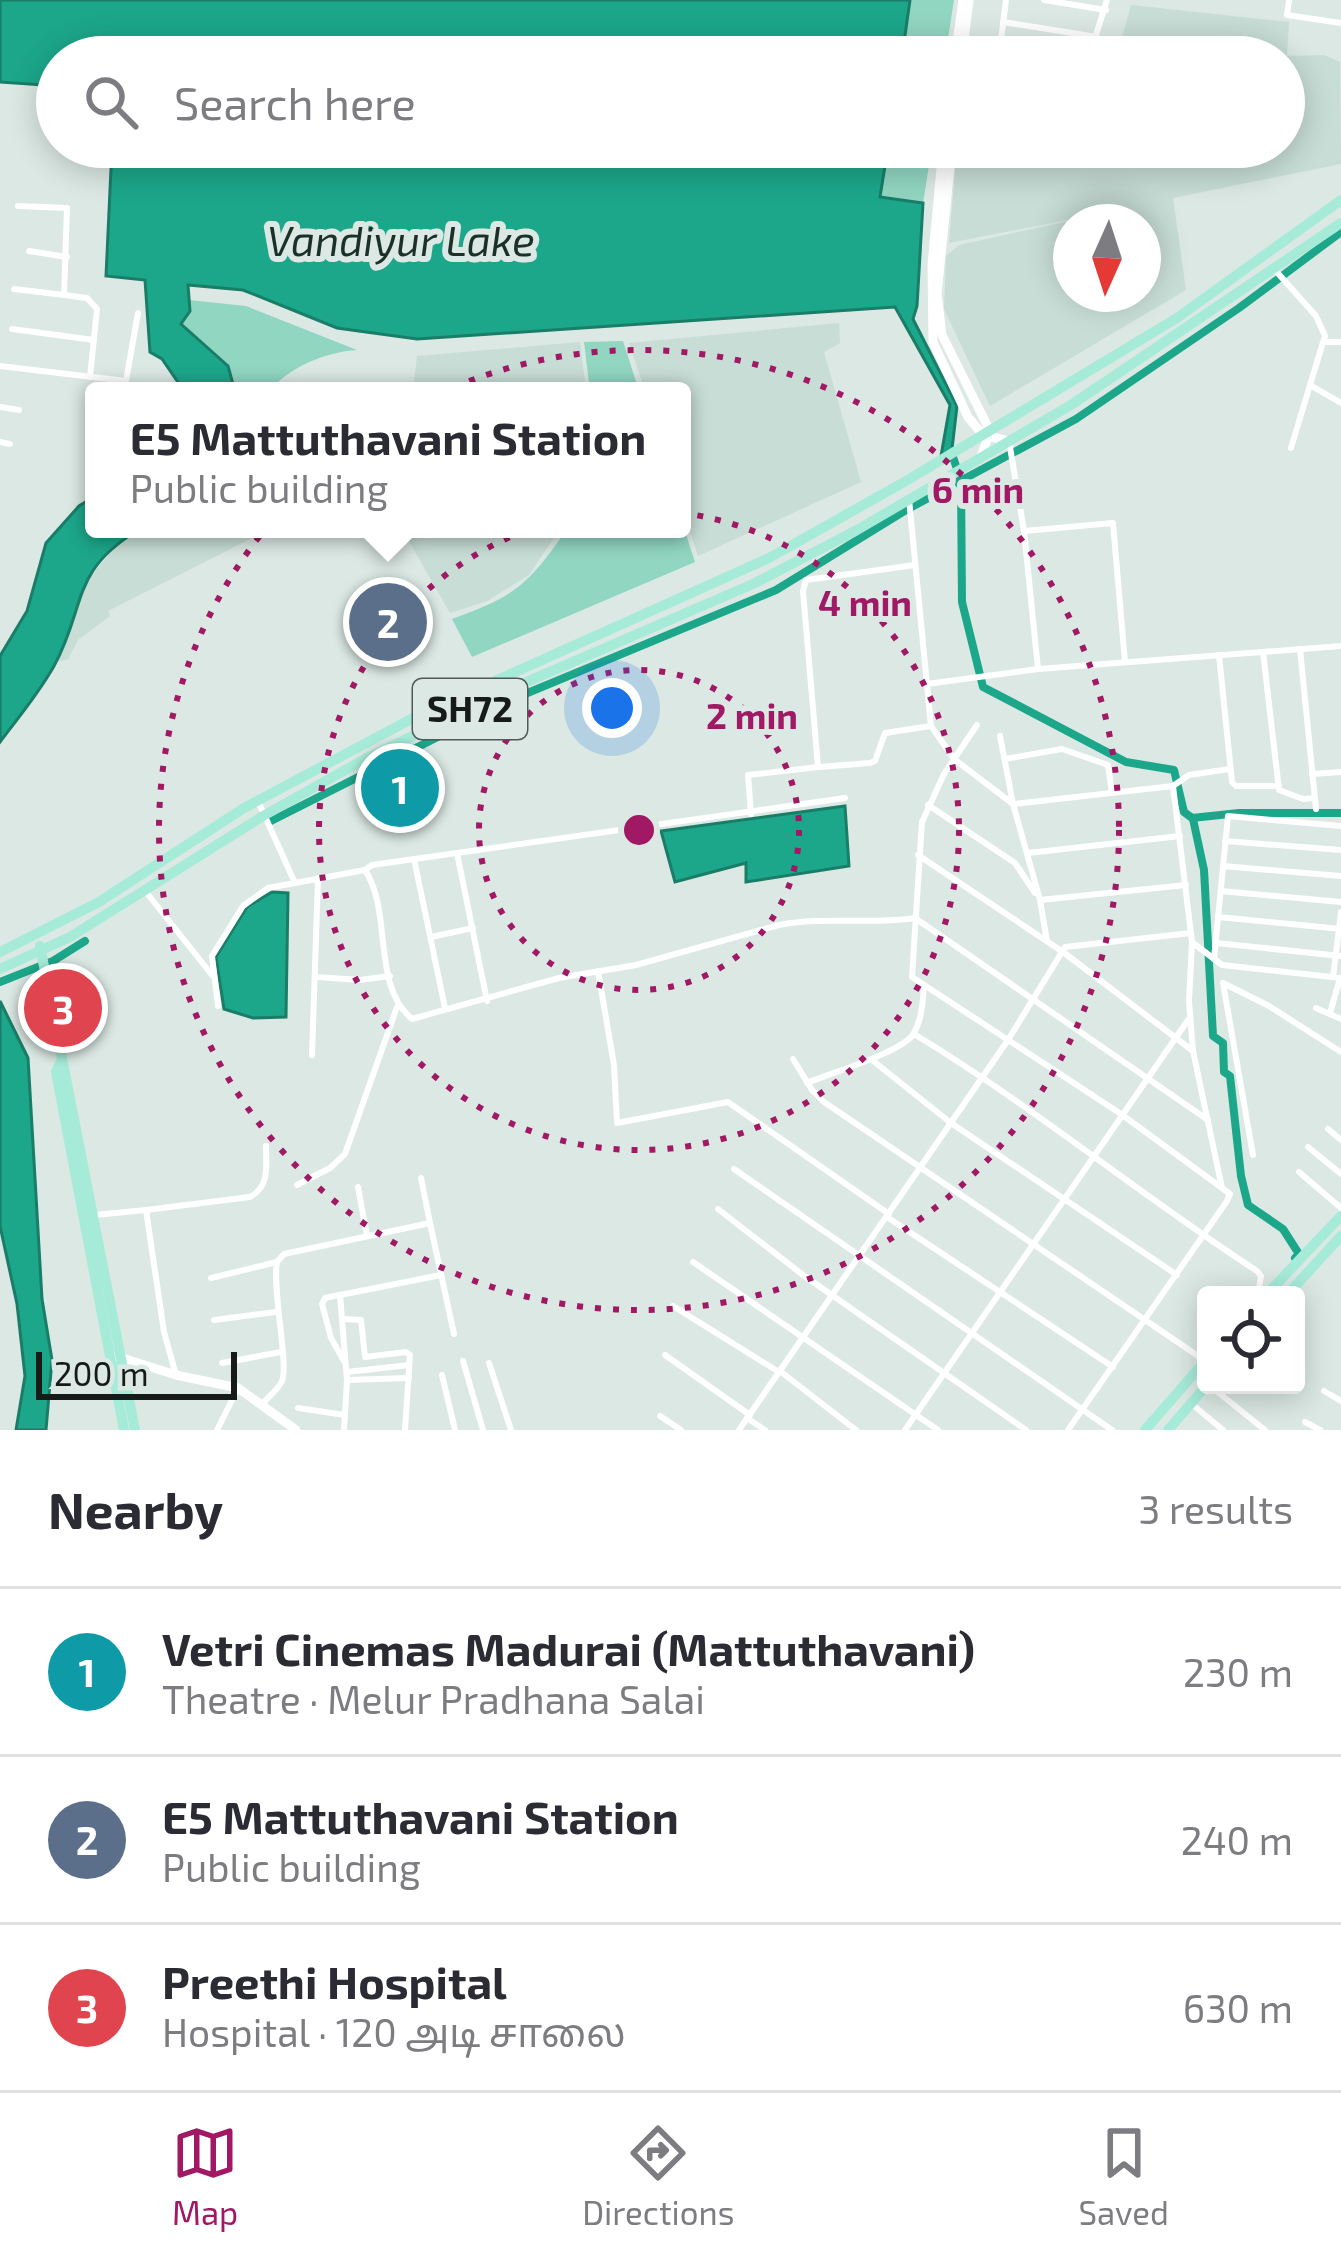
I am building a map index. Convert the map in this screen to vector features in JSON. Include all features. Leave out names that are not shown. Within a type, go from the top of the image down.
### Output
[{"type":"main road","points":[[962,36],[966,0]]},
{"type":"main road","points":[[945,168],[932,265],[933,342],[968,417],[971,432],[956,452]]},
{"type":"main road","points":[[946,168],[937,294],[942,335],[988,434],[980,458]]},
{"type":"main road","name":"SH72","points":[[0,952],[99,902],[258,801],[427,711],[769,558],[988,434],[1177,318],[1341,200]]},
{"type":"main road","name":"SH72","points":[[0,969],[39,961],[263,816],[365,759],[501,693],[753,584],[910,503],[1279,275],[1341,223]]},
{"type":"main road","points":[[979,412],[1008,420]]},
{"type":"main road","points":[[968,417],[988,434],[1010,443]]},
{"type":"main road","points":[[33,936],[66,1069],[117,1356]]},
{"type":"main road","points":[[61,1061],[56,1072],[134,1430]]},
{"type":"main road","points":[[1294,1286],[1341,1212]]},
{"type":"main road","points":[[1273,1286],[1341,1236]]},
{"type":"main road","points":[[117,1356],[238,1388],[296,1430]]},
{"type":"main road","points":[[1145,1430],[1197,1369]]},
{"type":"main road","points":[[1168,1430],[1199,1394]]},
{"type":"street","points":[[1001,36],[1006,0]]},
{"type":"street","points":[[1044,0],[1106,10]]},
{"type":"street","points":[[1098,36],[1107,0]]},
{"type":"street","points":[[1289,0],[1287,15],[1341,23]]},
{"type":"street","points":[[1003,22],[1085,36]]},
{"type":"street","points":[[18,206],[67,208],[64,295]]},
{"type":"street","points":[[29,251],[67,257]]},
{"type":"street","points":[[1279,275],[1316,316],[1324,342],[1291,448]]},
{"type":"street","points":[[14,289],[95,303],[89,377]]},
{"type":"street","points":[[0,366],[126,381],[138,313]]},
{"type":"street","points":[[12,329],[94,340]]},
{"type":"street","points":[[1324,342],[1341,342]]},
{"type":"street","points":[[1310,385],[1341,403]]},
{"type":"street","points":[[0,406],[20,410]]},
{"type":"street","points":[[0,442],[10,444]]},
{"type":"street","points":[[1010,443],[1038,669]]},
{"type":"street","points":[[910,503],[931,726],[954,759],[1013,804],[1175,785],[1185,778],[1230,769]]},
{"type":"street","points":[[1024,532],[1113,523],[1125,662]]},
{"type":"street","points":[[818,767],[803,584],[811,576],[915,565]]},
{"type":"street","points":[[927,685],[1038,669],[1341,646]]},
{"type":"street","points":[[1300,649],[1316,809]]},
{"type":"street","points":[[1263,652],[1279,790],[1315,798]]},
{"type":"street","points":[[1220,655],[1230,769],[1236,785],[1279,786]]},
{"type":"street","points":[[977,725],[928,805],[918,855],[912,977],[1121,1114],[1230,1194],[1068,1430]]},
{"type":"street","points":[[751,814],[748,775],[870,763],[885,733],[931,726]]},
{"type":"street","points":[[1000,736],[1047,942]]},
{"type":"street","points":[[1005,759],[1062,749],[1108,765],[1112,793]]},
{"type":"street","points":[[1312,774],[1341,772]]},
{"type":"street","points":[[1175,785],[1192,942],[1193,1052],[1222,1187]]},
{"type":"street","points":[[218,1006],[212,956],[243,906],[268,888],[413,858],[845,798]]},
{"type":"street","points":[[258,801],[295,883]]},
{"type":"street","points":[[928,805],[1015,863],[1040,900]]},
{"type":"street","points":[[1209,956],[1216,943],[1228,816],[1341,826]]},
{"type":"street","points":[[1027,853],[1180,836]]},
{"type":"street","points":[[1225,841],[1341,850]]},
{"type":"street","points":[[457,853],[487,1001]]},
{"type":"street","points":[[918,855],[1063,952],[1193,1052]]},
{"type":"street","points":[[413,858],[446,1008]]},
{"type":"street","points":[[1223,866],[1341,876]]},
{"type":"street","points":[[365,869],[398,1006],[412,1018],[798,921],[915,918],[1208,1120]]},
{"type":"street","points":[[312,1055],[318,878]]},
{"type":"street","points":[[1040,900],[1186,885]]},
{"type":"street","points":[[145,891],[214,978]]},
{"type":"street","points":[[1221,891],[1341,902]]},
{"type":"street","points":[[1330,1013],[1338,978],[1341,912]]},
{"type":"street","points":[[1218,917],[1340,929]]},
{"type":"street","points":[[430,937],[472,928]]},
{"type":"street","points":[[739,1430],[952,1123],[1065,947],[1191,932]]},
{"type":"street","points":[[1192,942],[1222,964],[1338,978]]},
{"type":"street","points":[[1216,943],[1338,956]]},
{"type":"street","points":[[598,971],[614,1065],[617,1124],[728,1102],[1113,1367]]},
{"type":"street","points":[[316,977],[390,976]]},
{"type":"street","points":[[1253,1155],[1223,982],[1341,1052]]},
{"type":"street","points":[[807,1083],[904,1044],[914,1034],[924,985]]},
{"type":"street","points":[[296,1184],[330,1168],[345,1154],[398,1006]]},
{"type":"street","points":[[1316,1008],[1341,1019]]},
{"type":"street","points":[[905,1430],[1190,1017]]},
{"type":"street","points":[[914,1034],[983,1076],[1257,1270],[1262,1286]]},
{"type":"street","points":[[794,1060],[824,1102],[1197,1355]]},
{"type":"street","points":[[872,1060],[952,1123],[1177,1275]]},
{"type":"street","points":[[1328,1129],[1341,1140]]},
{"type":"street","points":[[95,1215],[250,1197],[262,1191],[266,1180],[266,1146]]},
{"type":"street","points":[[1308,1147],[1341,1174]]},
{"type":"street","points":[[734,1169],[1112,1430]]},
{"type":"street","points":[[1299,1172],[1341,1212]]},
{"type":"street","points":[[421,1178],[454,1334]]},
{"type":"street","points":[[358,1187],[367,1235]]},
{"type":"street","points":[[718,1209],[1026,1430]]},
{"type":"street","points":[[146,1210],[164,1332],[176,1375]]},
{"type":"street","points":[[211,1278],[277,1262],[284,1254],[430,1223]]},
{"type":"street","points":[[260,1406],[282,1383],[277,1262]]},
{"type":"street","points":[[694,1262],[938,1430]]},
{"type":"street","points":[[346,1372],[331,1338],[322,1304],[325,1298],[441,1275]]},
{"type":"street","points":[[340,1295],[346,1372],[344,1430]]},
{"type":"street","points":[[674,1306],[780,1372],[856,1430]]},
{"type":"street","points":[[214,1320],[277,1312]]},
{"type":"street","points":[[343,1319],[361,1319],[365,1358],[410,1355],[405,1430]]},
{"type":"street","points":[[222,1363],[281,1352]]},
{"type":"street","points":[[665,1355],[765,1430]]},
{"type":"street","points":[[463,1361],[483,1430]]},
{"type":"street","points":[[490,1363],[511,1430]]},
{"type":"street","points":[[346,1372],[410,1365]]},
{"type":"street","points":[[346,1372],[409,1378]]},
{"type":"street","points":[[442,1376],[455,1430]]},
{"type":"street","points":[[217,1430],[238,1388]]},
{"type":"street","points":[[1324,1390],[1341,1401]]},
{"type":"street","points":[[1219,1394],[1265,1430]]},
{"type":"street","points":[[1190,1403],[1223,1430]]},
{"type":"street","points":[[298,1408],[344,1415]]},
{"type":"street","points":[[660,1416],[681,1430]]},
{"type":"street","points":[[1305,1422],[1320,1430]]},
{"type":"shaded area","points":[[910,0],[954,0],[948,36],[905,36]]},
{"type":"shaded area","points":[[1131,5],[1289,22],[1288,36],[1122,36]]},
{"type":"shaded area","points":[[1324,55],[1340,62],[1341,164],[1173,198],[1186,290],[1161,305],[1161,204],[1053,204],[1053,223],[949,243],[955,168],[1305,168],[1305,56]]},
{"type":"shaded area","points":[[885,168],[929,168],[923,203],[880,198]]},
{"type":"shaded area","points":[[1053,224],[1053,312],[1149,312],[990,406],[944,309],[946,256],[959,245]]},
{"type":"shaded area","points":[[189,300],[246,306],[357,350],[309,362],[279,382],[232,382],[228,366],[181,324],[190,311]]},
{"type":"shaded area","points":[[839,323],[840,343],[824,352],[861,482],[698,556],[691,535],[691,382],[642,382],[629,343]]},
{"type":"shaded area","points":[[623,341],[636,382],[589,382],[584,342]]},
{"type":"shaded area","points":[[580,342],[585,382],[414,382],[417,356]]},
{"type":"shaded area","points":[[128,538],[252,538],[108,611],[110,616],[78,640],[68,659],[57,662],[81,593],[117,545]]},
{"type":"shaded area","points":[[407,538],[554,538],[529,575],[487,601],[450,613]]},
{"type":"shaded area","points":[[560,538],[687,538],[695,562],[472,657],[452,619],[506,595],[542,563]]},
{"type":"water","points":[[0,0],[910,0],[905,36],[36,36],[36,85],[0,82]]},
{"type":"water","name":"Vandiyur Lake","points":[[111,168],[885,168],[880,197],[923,203],[913,319],[957,406],[952,449],[941,456],[950,405],[895,307],[417,339],[337,328],[243,290],[188,285],[190,311],[181,324],[228,366],[232,382],[178,382],[162,359],[150,352],[145,280],[106,276]]},
{"type":"water","points":[[85,502],[85,538],[126,538],[90,575],[54,666],[0,742],[0,656],[27,611],[46,543]]},
{"type":"water","points":[[845,806],[849,866],[746,882],[746,863],[675,882],[661,831]]},
{"type":"water","points":[[272,892],[288,893],[286,1017],[253,1018],[224,1009],[216,957],[247,907]]},
{"type":"water","points":[[0,1001],[28,1058],[42,1299],[52,1360],[46,1430],[16,1430],[25,1376],[17,1304],[0,1226]]},
{"type":"waterway","points":[[269,822],[513,699],[776,590],[906,510],[1076,419],[1341,232]]},
{"type":"waterway","points":[[951,451],[961,481],[962,602],[983,687],[1126,762],[1174,770],[1184,812],[1192,818],[1341,813]]},
{"type":"waterway","points":[[1193,819],[1204,870],[1213,1036],[1223,1043],[1224,1072],[1230,1076],[1241,1176],[1248,1205],[1283,1229],[1299,1254],[1295,1258]]},
{"type":"waterway","points":[[0,982],[53,961],[85,941]]},
{"type":"place","name":"E5 Mattuthavani Station","points":[[388,622]]},
{"type":"place","name":"Vetri Cinemas Madurai (Mattuthavani)","points":[[400,788]]},
{"type":"place","name":"Preethi Hospital","points":[[63,1008]]}]
